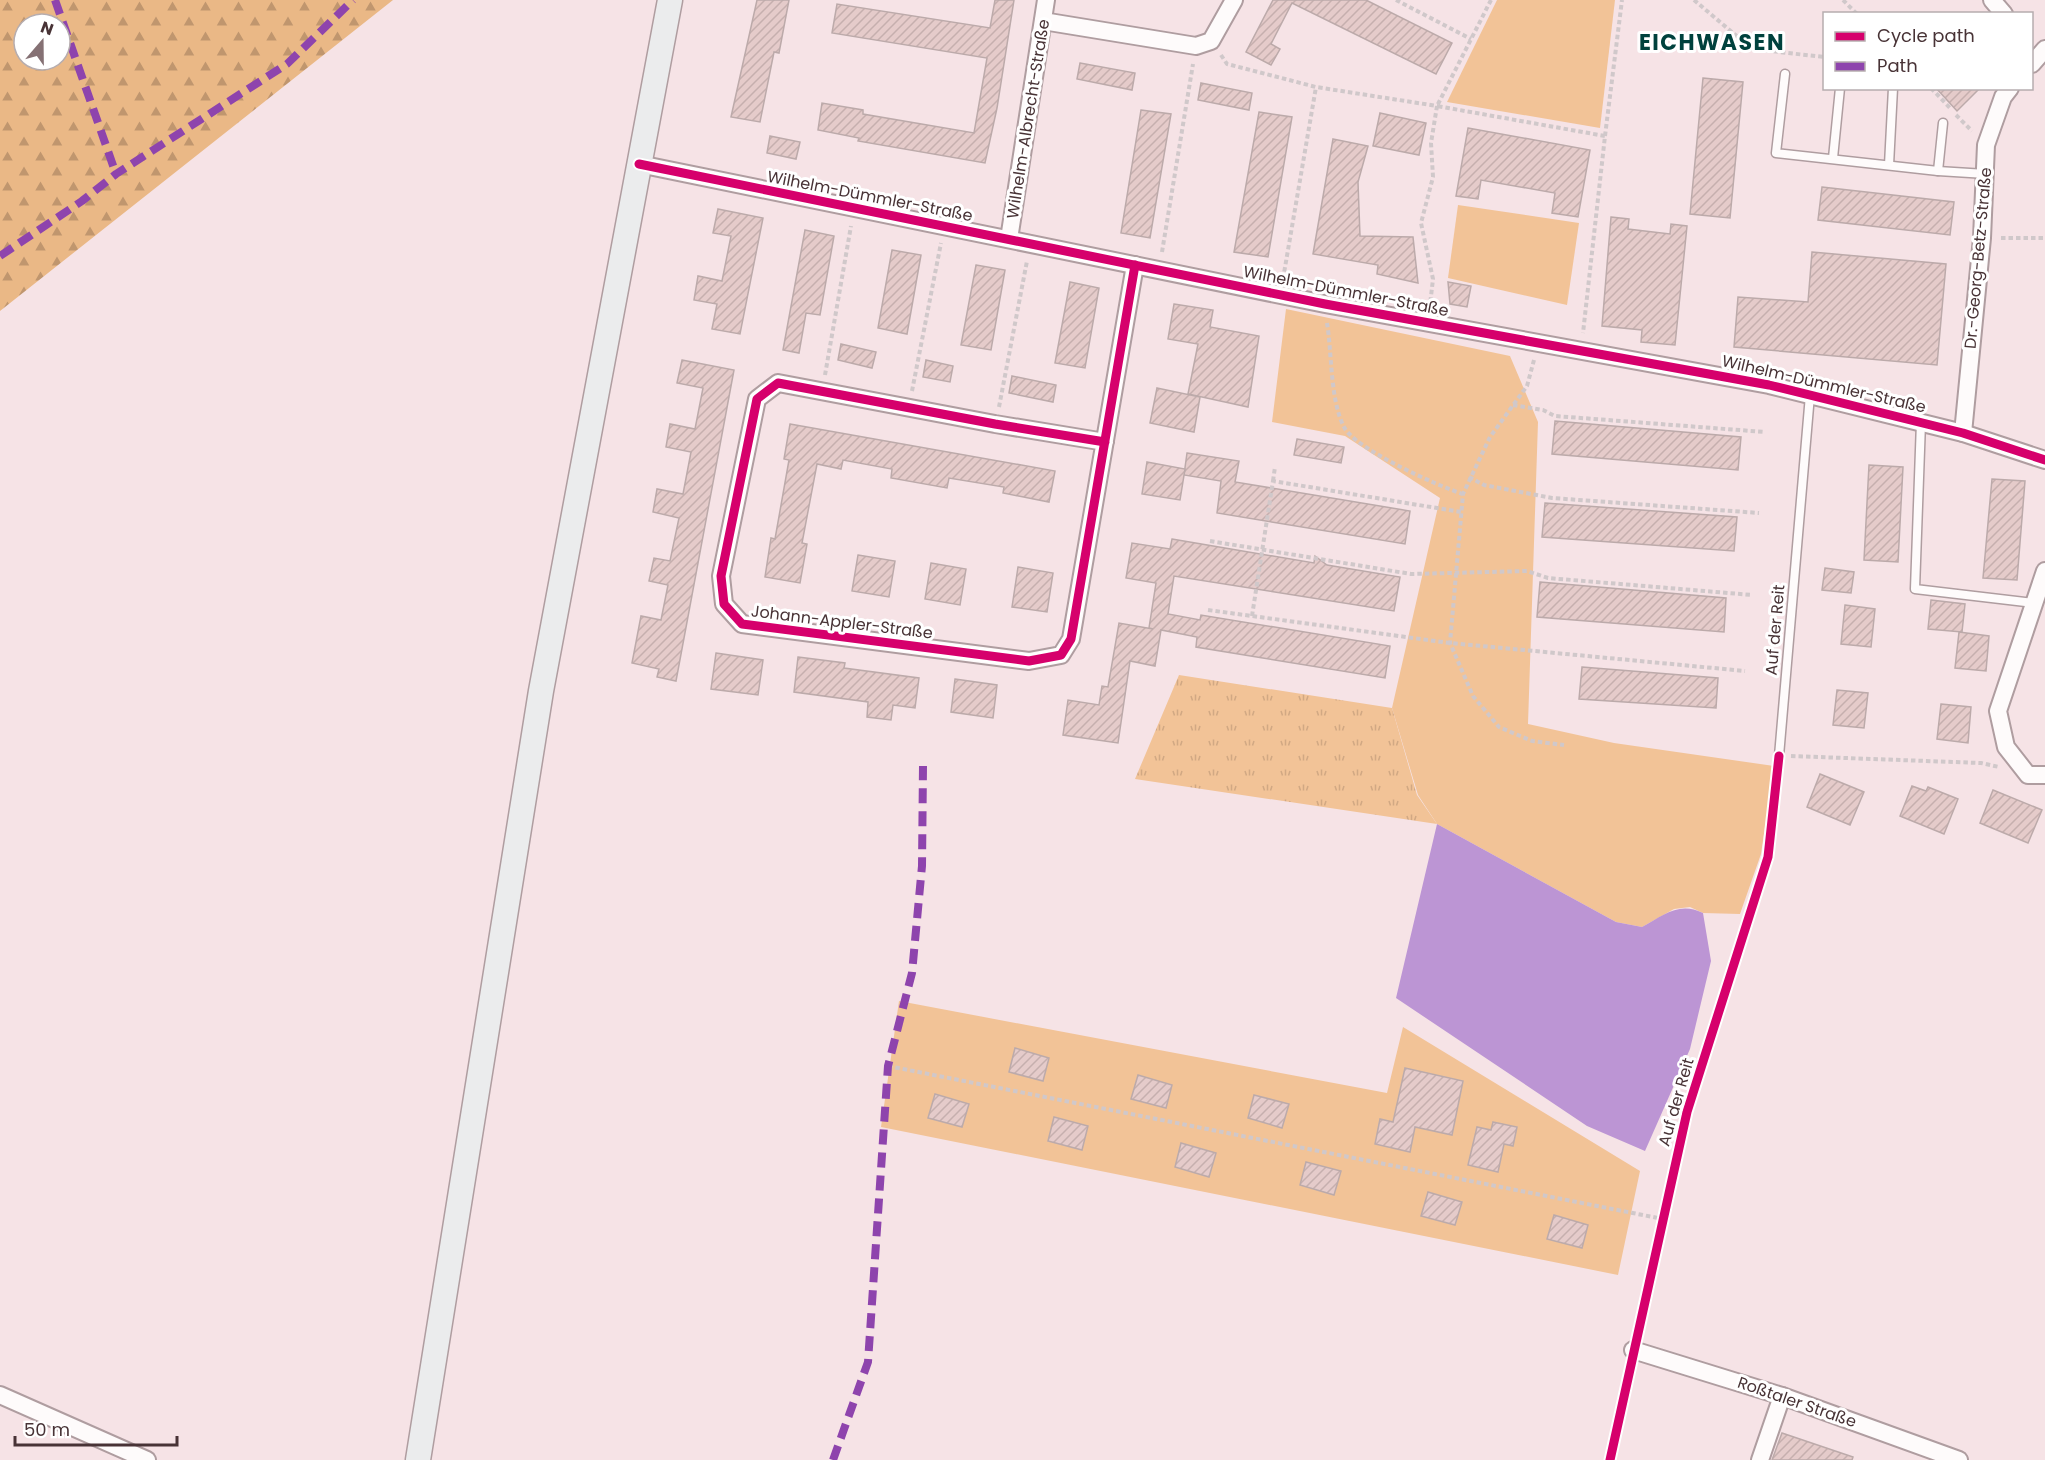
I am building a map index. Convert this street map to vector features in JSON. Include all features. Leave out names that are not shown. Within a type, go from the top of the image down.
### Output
[{"type":"main road","points":[[418,1460],[541,691],[670,0]]},
{"type":"street","name":"Wilhelm-Albrecht-Straße","points":[[1009,239],[1046,0]]},
{"type":"street","points":[[1043,21],[1204,44],[1234,0]]},
{"type":"street","points":[[1992,0],[2002,12]]},
{"type":"street","name":"Dr.-Georg-Betz-Straße","points":[[1963,432],[1982,238],[1986,145],[2003,97],[2008,90]]},
{"type":"street","name":"Wilhelm-Dümmler-Straße","points":[[639,164],[854,210],[1031,242],[1325,304],[1428,324],[1581,349],[1810,394],[1963,432],[2045,460]]},
{"type":"street","name":"Johann-Appler-Straße","points":[[1105,442],[822,393],[778,383],[757,399],[721,576],[724,604],[742,624],[1029,662],[1060,655],[1071,639],[1105,442],[1135,265]]},
{"type":"street","points":[[2037,775],[2006,747],[1998,711],[2045,571]]},
{"type":"street","name":"Roßtaler Straße","points":[[1633,1350],[1782,1396],[1959,1460]]},
{"type":"street","points":[[0,1395],[147,1460]]},
{"type":"street","points":[[1760,1460],[1782,1396]]},
{"type":"lane","points":[[1785,74],[1776,153],[1986,174]]},
{"type":"lane","points":[[1833,158],[1840,90]]},
{"type":"lane","points":[[1889,165],[1893,90]]},
{"type":"lane","points":[[1938,171],[1943,123]]},
{"type":"lane","name":"Auf der Reit","points":[[1779,756],[1810,394]]},
{"type":"lane","points":[[1921,422],[1915,589],[2034,603]]},
{"type":"path","points":[[1396,0],[1471,39]]},
{"type":"path","points":[[1428,324],[1433,279],[1421,224],[1433,177],[1431,143],[1437,106],[1491,0]]},
{"type":"path","points":[[1581,349],[1622,0]]},
{"type":"path","points":[[1694,0],[1752,49],[1823,57]]},
{"type":"path","points":[[1843,0],[1855,12]]},
{"type":"path","points":[[1159,270],[1204,44],[1227,64],[1316,87],[1605,136]]},
{"type":"path","points":[[1280,294],[1316,87]]},
{"type":"path","points":[[822,393],[854,210]]},
{"type":"path","points":[[909,408],[944,227]]},
{"type":"path","points":[[1982,238],[2045,238]]},
{"type":"path","points":[[995,424],[1031,242]]},
{"type":"path","points":[[1325,304],[1337,409],[1344,429],[1359,444],[1442,488],[1463,494]]},
{"type":"path","points":[[1539,342],[1527,386],[1490,437],[1469,477],[1463,494],[1458,575],[1450,643],[1473,696],[1499,727],[1532,741],[1564,745]]},
{"type":"path","points":[[1513,405],[1543,410],[1555,416],[1765,432]]},
{"type":"path","points":[[1252,616],[1275,467]]},
{"type":"path","points":[[1469,477],[1484,486],[1552,498],[1758,513]]},
{"type":"path","points":[[1273,481],[1461,512]]},
{"type":"path","points":[[1210,541],[1411,574],[1458,575],[1527,571],[1548,578],[1752,594]]},
{"type":"path","points":[[1209,610],[1450,643],[1745,671]]},
{"type":"path","points":[[1779,756],[1981,763],[2037,775]]},
{"type":"path","points":[[888,1066],[1663,1219]]},
{"type":"path","points":[[1660,1230],[1665,1208]]},
{"type":"green space","points":[[0,0],[393,0],[0,311]]},
{"type":"green space","points":[[1497,0],[1615,0],[1600,128],[1447,102]]},
{"type":"green space","points":[[1458,205],[1579,223],[1567,305],[1448,278]]},
{"type":"green space","points":[[1286,309],[1510,356],[1538,422],[1528,724],[1614,743],[1774,766],[1761,854],[1740,914],[1703,913],[1690,907],[1674,909],[1642,927],[1616,922],[1437,824],[1418,795],[1392,708],[1440,498],[1345,436],[1272,422]]},
{"type":"green space","points":[[1179,675],[1392,708],[1417,795],[1437,824],[1135,779]]},
{"type":"green space","points":[[899,1001],[1387,1093],[1403,1027],[1640,1171],[1618,1275],[881,1127]]},
{"type":"shaded area","points":[[1437,824],[1616,922],[1642,927],[1679,909],[1686,908],[1703,913],[1711,961],[1690,1049],[1645,1151],[1587,1126],[1396,998]]},
{"type":"building","points":[[757,0],[789,0],[779,53],[774,52],[760,122],[731,117]]},
{"type":"building","points":[[995,0],[1014,0],[997,108],[985,163],[858,141],[859,138],[818,130],[822,103],[863,110],[863,114],[974,133],[987,58],[832,33],[837,4],[990,28]]},
{"type":"building","points":[[1273,0],[1366,0],[1452,43],[1436,74],[1292,3],[1271,44],[1280,49],[1271,65],[1246,52]]},
{"type":"building","points":[[1080,63],[1135,73],[1132,90],[1077,79]]},
{"type":"building","points":[[1703,78],[1743,82],[1730,218],[1690,214]]},
{"type":"building","points":[[1201,83],[1252,93],[1249,110],[1198,100]]},
{"type":"building","points":[[1938,90],[1978,90],[1957,111]]},
{"type":"building","points":[[1141,110],[1171,114],[1150,238],[1121,233]]},
{"type":"building","points":[[1259,112],[1292,117],[1268,257],[1234,252]]},
{"type":"building","points":[[1380,113],[1426,123],[1419,155],[1373,146]]},
{"type":"building","points":[[1468,128],[1590,150],[1578,217],[1552,213],[1555,193],[1481,180],[1478,199],[1456,196]]},
{"type":"building","points":[[770,136],[800,142],[796,159],[767,153]]},
{"type":"building","points":[[1333,139],[1368,146],[1358,182],[1360,236],[1413,237],[1418,283],[1377,274],[1378,265],[1313,254]]},
{"type":"building","points":[[1822,187],[1954,202],[1950,235],[1818,220]]},
{"type":"building","points":[[718,209],[763,218],[740,334],[712,329],[717,304],[694,300],[698,276],[722,281],[731,236],[713,233]]},
{"type":"building","points":[[1611,217],[1629,219],[1628,229],[1670,234],[1671,224],[1687,226],[1675,345],[1641,342],[1642,330],[1602,326]]},
{"type":"building","points":[[805,230],[834,236],[820,315],[806,313],[799,353],[783,350]]},
{"type":"building","points":[[892,250],[921,255],[907,334],[878,328]]},
{"type":"building","points":[[1812,252],[1946,264],[1937,365],[1734,347],[1738,297],[1808,302]]},
{"type":"building","points":[[976,265],[1005,270],[991,350],[961,345]]},
{"type":"building","points":[[1070,282],[1099,288],[1085,368],[1055,363]]},
{"type":"building","points":[[1448,282],[1471,286],[1467,307],[1450,304]]},
{"type":"building","points":[[1174,304],[1213,310],[1210,327],[1259,336],[1248,407],[1188,394],[1198,344],[1168,339]]},
{"type":"building","points":[[841,344],[876,352],[872,368],[838,360]]},
{"type":"building","points":[[682,360],[734,370],[676,681],[657,677],[659,669],[632,663],[641,616],[661,620],[668,585],[649,581],[654,558],[670,561],[679,518],[653,512],[657,489],[683,494],[691,452],[666,447],[670,424],[695,429],[703,388],[677,383]]},
{"type":"building","points":[[926,360],[953,366],[950,382],[923,377]]},
{"type":"building","points":[[1012,376],[1056,385],[1053,402],[1009,393]]},
{"type":"building","points":[[1157,388],[1200,397],[1194,432],[1150,423]]},
{"type":"building","points":[[1555,421],[1741,437],[1738,470],[1552,454]]},
{"type":"building","points":[[790,424],[1055,471],[1049,502],[1003,493],[1004,487],[949,478],[947,488],[891,478],[892,469],[843,460],[841,469],[817,464],[802,543],[807,544],[800,583],[765,577],[771,538],[775,539],[789,460],[784,459]]},
{"type":"building","points":[[1297,439],[1344,447],[1341,463],[1294,455]]},
{"type":"building","points":[[1187,453],[1239,461],[1235,482],[1410,511],[1405,544],[1217,513],[1221,481],[1184,475]]},
{"type":"building","points":[[1147,462],[1185,469],[1180,500],[1142,494]]},
{"type":"building","points":[[1869,465],[1903,467],[1898,562],[1864,560]]},
{"type":"building","points":[[1992,479],[2025,481],[2017,580],[1983,578]]},
{"type":"building","points":[[1545,503],[1737,517],[1734,551],[1542,537]]},
{"type":"building","points":[[1172,539],[1314,563],[1315,556],[1327,565],[1400,577],[1394,611],[1174,576],[1168,614],[1200,620],[1201,615],[1390,646],[1385,678],[1196,647],[1197,637],[1161,630],[1155,666],[1130,661],[1118,743],[1063,735],[1068,700],[1099,705],[1102,686],[1108,687],[1119,623],[1153,629],[1149,628],[1156,583],[1126,578],[1132,543],[1170,549]]},
{"type":"building","points":[[858,555],[895,561],[889,597],[852,591]]},
{"type":"building","points":[[931,563],[966,569],[960,605],[925,599]]},
{"type":"building","points":[[1018,567],[1053,573],[1047,612],[1012,607]]},
{"type":"building","points":[[1825,568],[1854,572],[1851,593],[1822,590]]},
{"type":"building","points":[[1540,582],[1726,598],[1724,632],[1537,617]]},
{"type":"building","points":[[1931,600],[1965,604],[1962,632],[1928,629]]},
{"type":"building","points":[[1845,605],[1875,609],[1871,647],[1841,644]]},
{"type":"building","points":[[1959,632],[1989,636],[1986,671],[1955,668]]},
{"type":"building","points":[[716,653],[763,660],[758,695],[711,689]]},
{"type":"building","points":[[798,657],[845,663],[844,668],[919,678],[915,708],[893,705],[891,720],[867,717],[868,702],[794,692]]},
{"type":"building","points":[[1582,667],[1718,678],[1716,708],[1579,699]]},
{"type":"building","points":[[955,679],[997,685],[993,718],[951,712]]},
{"type":"building","points":[[1837,690],[1868,693],[1864,728],[1833,725]]},
{"type":"building","points":[[1941,704],[1971,707],[1968,743],[1937,739]]},
{"type":"building","points":[[1820,774],[1864,792],[1850,825],[1807,807]]},
{"type":"building","points":[[1912,786],[1926,791],[1928,787],[1958,799],[1944,834],[1900,816]]},
{"type":"building","points":[[1993,790],[2042,810],[2028,843],[1980,823]]},
{"type":"building","points":[[1015,1048],[1049,1058],[1043,1081],[1009,1072]]},
{"type":"building","points":[[1405,1068],[1463,1081],[1452,1135],[1415,1127],[1410,1152],[1375,1144],[1380,1119],[1393,1122]]},
{"type":"building","points":[[1138,1075],[1172,1085],[1166,1108],[1131,1099]]},
{"type":"building","points":[[935,1094],[969,1104],[962,1127],[928,1118]]},
{"type":"building","points":[[1254,1095],[1289,1104],[1282,1128],[1248,1118]]},
{"type":"building","points":[[1054,1117],[1088,1126],[1082,1150],[1048,1141]]},
{"type":"building","points":[[1493,1122],[1517,1127],[1513,1146],[1504,1144],[1498,1172],[1468,1165],[1477,1127],[1491,1130]]},
{"type":"building","points":[[1181,1143],[1216,1153],[1209,1177],[1175,1167]]},
{"type":"building","points":[[1306,1162],[1341,1171],[1334,1195],[1300,1185]]},
{"type":"building","points":[[1428,1192],[1462,1202],[1455,1225],[1421,1216]]},
{"type":"building","points":[[1554,1215],[1588,1225],[1582,1248],[1547,1239]]},
{"type":"building","points":[[1782,1433],[1853,1457],[1852,1460],[1772,1460]]},
{"type":"marked path","points":[[55,0],[116,174]]},
{"type":"marked path","points":[[0,256],[82,201],[116,174],[287,64],[353,0]]},
{"type":"marked path","points":[[833,1460],[868,1362],[888,1066],[912,973],[922,866],[923,766]]},
{"type":"cycle path","points":[[639,164],[1325,304],[1769,385],[1963,433],[2045,460]]},
{"type":"cycle path","points":[[1105,442],[995,424],[778,383],[757,399],[721,576],[724,604],[742,624],[1029,661],[1061,655],[1071,639],[1135,265]]},
{"type":"cycle path","points":[[1610,1460],[1687,1112],[1768,857],[1779,756]]},
{"type":"district","name":"EICHWASEN","points":[[1712,42]]}]
